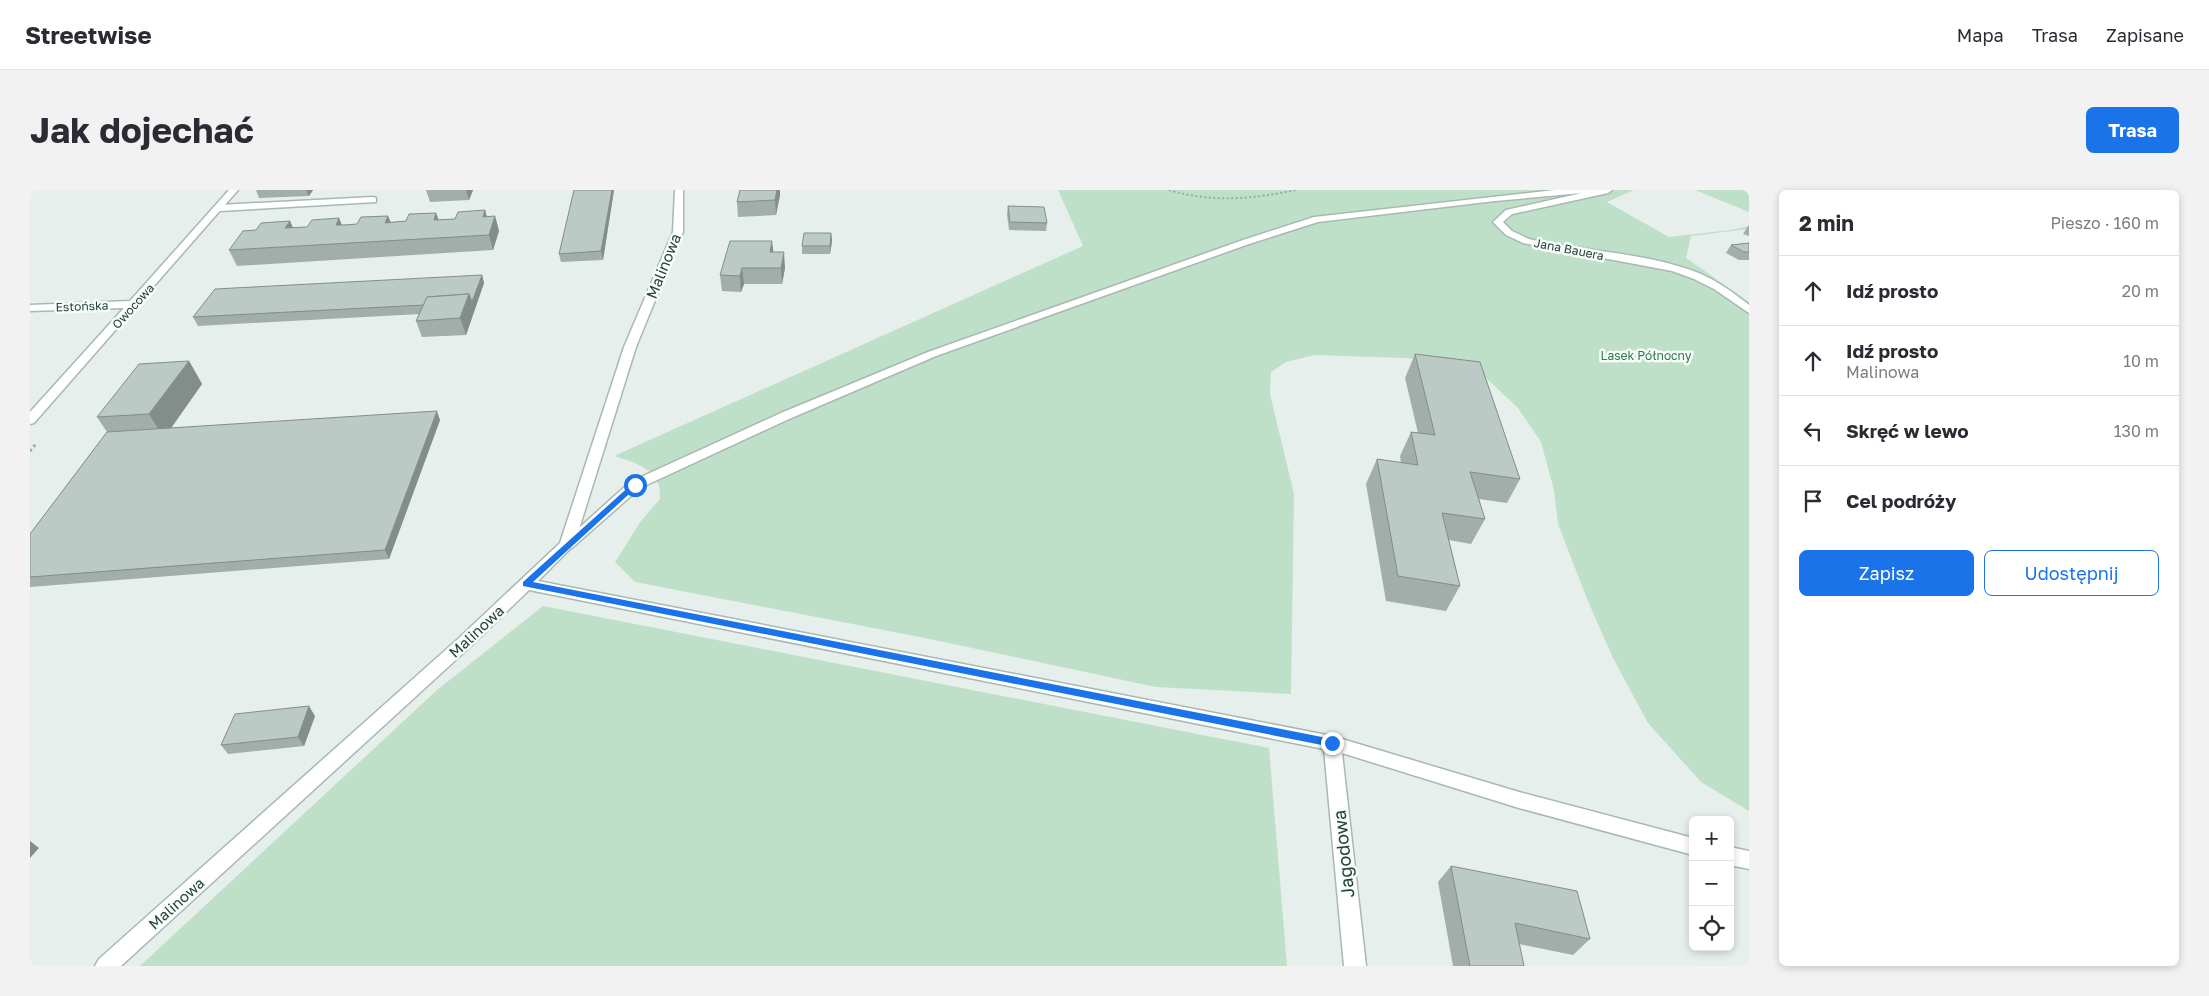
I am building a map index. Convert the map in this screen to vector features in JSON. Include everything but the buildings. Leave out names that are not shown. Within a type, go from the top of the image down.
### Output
[{"type":"street","name":"Owocowa","points":[[30,420],[234,190]]},
{"type":"street","name":"Malinowa","points":[[106,966],[458,648],[567,545],[630,347],[678,232],[679,190]]},
{"type":"street","points":[[567,545],[635,485],[785,416],[932,354],[1246,242],[1317,219],[1495,198],[1586,190]]},
{"type":"street","name":"Jana Bauera","points":[[1608,190],[1509,212],[1498,222],[1510,233],[1526,241],[1544,246],[1657,265],[1696,277],[1718,287],[1749,310]]},
{"type":"street","points":[[219,208],[373,200]]},
{"type":"street","name":"Estońska","points":[[30,308],[134,304]]},
{"type":"street","points":[[526,584],[1332,743],[1528,802],[1689,846]]},
{"type":"street","name":"Jagodowa","points":[[1332,743],[1355,966]]},
{"type":"street","points":[[1734,857],[1749,860]]},
{"type":"path","points":[[1169,190],[1218,199],[1272,195],[1296,190]]},
{"type":"green space","name":"Lasek Północny","points":[[1058,190],[1634,190],[1607,202],[1669,237],[1731,230],[1749,226],[1749,229],[1691,236],[1686,258],[1749,302],[1749,811],[1701,782],[1648,723],[1613,658],[1587,599],[1558,524],[1554,490],[1541,442],[1518,408],[1486,378],[1448,363],[1405,358],[1314,355],[1286,362],[1271,372],[1270,394],[1294,494],[1291,694],[1156,687],[925,638],[635,582],[615,562],[641,521],[660,499],[660,491],[654,477],[645,468],[614,456],[1083,246]]},
{"type":"green space","points":[[1695,190],[1749,190],[1749,212]]},
{"type":"green space","points":[[543,606],[1269,748],[1287,966],[140,966],[437,690]]},
{"type":"route","points":[[635,485],[526,584],[1332,743]]}]
